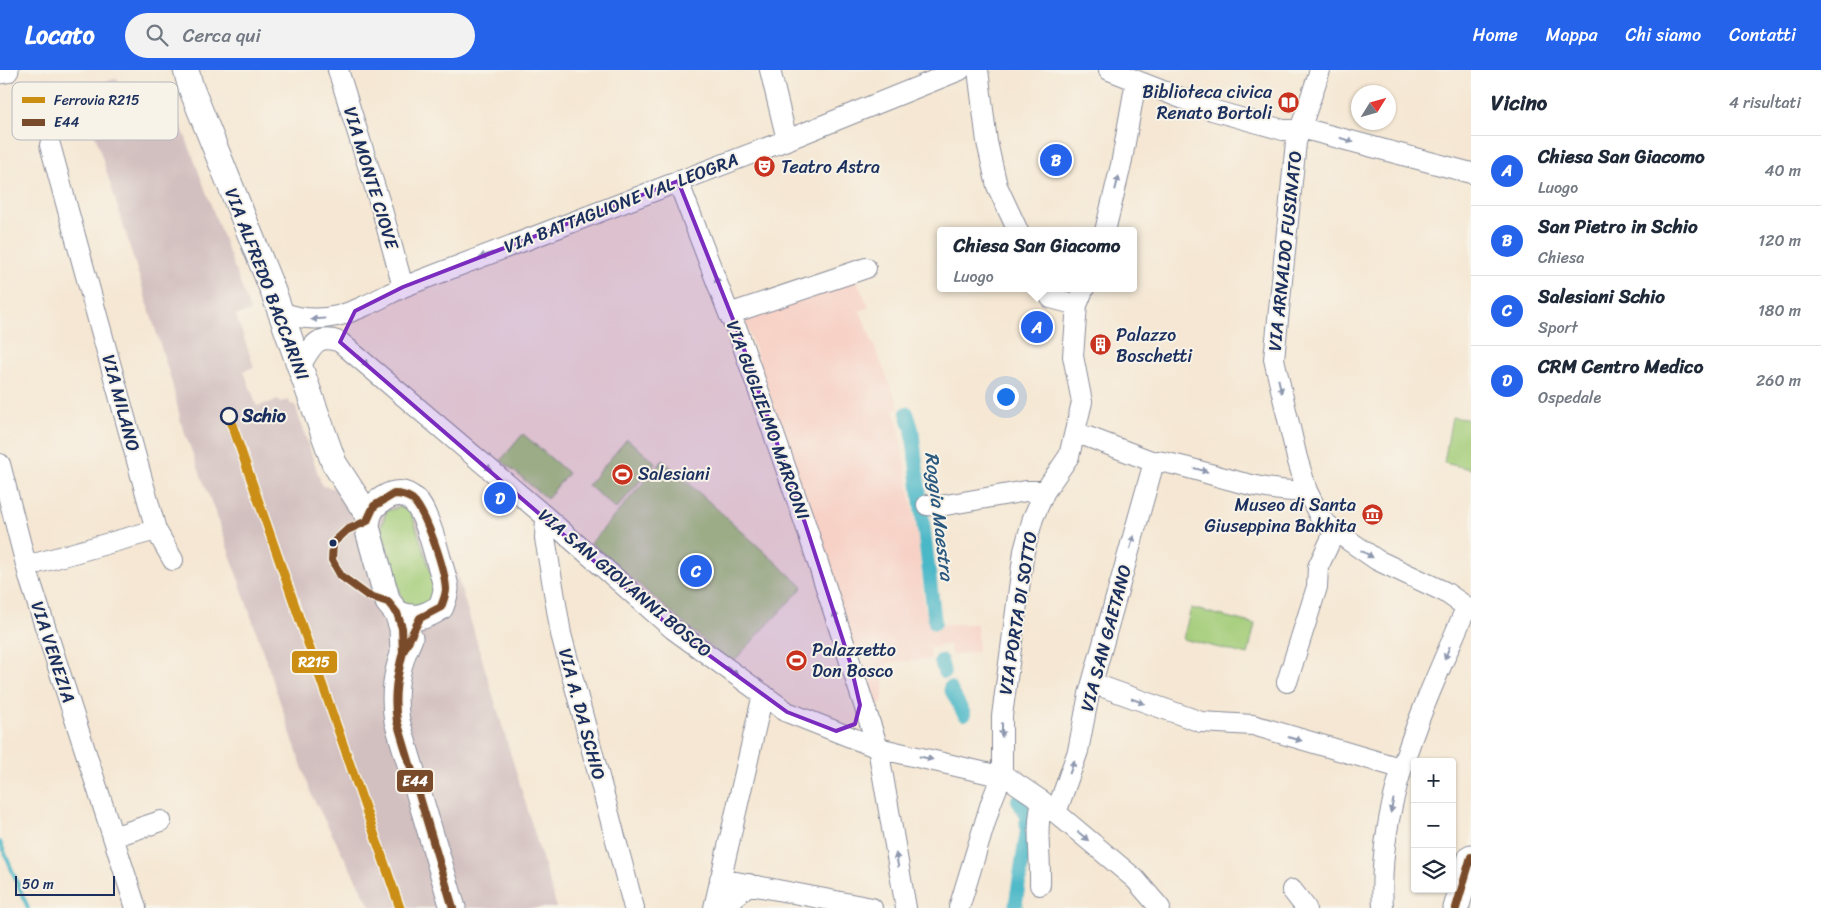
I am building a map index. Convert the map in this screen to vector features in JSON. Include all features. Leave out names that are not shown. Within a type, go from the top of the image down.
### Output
[{"type":"main road","points":[[0,71],[6,70]]},
{"type":"main road","points":[[171,70],[189,79]]},
{"type":"main road","name":"VIA ALFREDO BACCARINI","points":[[189,79],[281,312],[327,446],[344,479],[368,514],[367,527],[402,611]]},
{"type":"main road","points":[[344,479],[385,497]]},
{"type":"main road","points":[[368,514],[375,504],[385,497],[409,496],[417,503],[426,519],[443,576],[446,591],[441,607],[402,611],[403,652],[395,684],[394,702],[397,720],[453,908]]},
{"type":"main road","points":[[1456,908],[1471,857]]},
{"type":"street","name":"VIA MONTE CIOVE","points":[[338,70],[382,210],[403,287]]},
{"type":"street","points":[[770,70],[787,140]]},
{"type":"street","name":"VIA BATTAGLIONE VAL LEOGRA","points":[[281,312],[300,319],[321,320],[355,311],[403,287],[787,140],[960,70]]},
{"type":"street","points":[[978,70],[987,142],[997,186],[1016,227]]},
{"type":"street","points":[[1109,70],[1212,110],[1284,130],[1316,132],[1471,173]]},
{"type":"street","name":"VIA ARNALDO FUSINATO","points":[[1320,70],[1296,142],[1274,359],[1306,491],[1321,519],[1335,532],[1377,560],[1445,592],[1469,609]]},
{"type":"street","points":[[1106,227],[1121,165],[1136,81]]},
{"type":"street","name":"VIA MILANO","points":[[50,145],[156,530],[173,560]]},
{"type":"street","name":"VIA GUGLIELMO MARCONI","points":[[678,181],[729,314],[738,332],[799,505],[878,748],[906,908]]},
{"type":"street","points":[[729,314],[866,268]]},
{"type":"street","points":[[1048,292],[1051,298],[1080,296]]},
{"type":"street","name":"VIA PORTA DI SOTTO","points":[[1002,776],[1002,716],[1024,551],[1033,518],[1044,491],[1069,456],[1082,402],[1073,356],[1080,296]]},
{"type":"street","points":[[300,366],[318,341],[328,338],[340,342],[355,311]]},
{"type":"street","name":"VIA SAN GIOVANNI BOSCO","points":[[340,342],[546,517],[674,629],[787,712],[878,748],[1002,776],[1049,807],[1135,879],[1159,907]]},
{"type":"street","points":[[1075,432],[1154,462],[1158,461],[1185,466],[1252,487],[1306,491]]},
{"type":"street","name":"VIA SAN GAETANO","points":[[1040,885],[1041,854],[1038,849],[1037,820],[1049,807],[1078,751],[1092,683],[1154,462]]},
{"type":"street","name":"VIA VENEZIA","points":[[0,464],[27,566],[136,908]]},
{"type":"street","points":[[926,505],[940,506],[1026,491],[1044,491]]},
{"type":"street","name":"VIA A. DA SCHIO","points":[[546,517],[545,538],[562,634],[634,908]]},
{"type":"street","points":[[27,566],[156,530]]},
{"type":"street","points":[[1287,682],[1317,587],[1318,567],[1335,532]]},
{"type":"street","points":[[1383,908],[1382,858],[1400,768],[1469,609]]},
{"type":"street","name":"VIA GUGLIELMO MARCONI","points":[[836,731],[851,727],[859,716],[860,705],[850,662]]},
{"type":"street","points":[[1092,683],[1201,722],[1253,725],[1400,768]]},
{"type":"street","points":[[714,908],[763,694]]},
{"type":"street","points":[[959,908],[991,803],[1002,776]]},
{"type":"street","points":[[113,837],[161,821]]},
{"type":"street","points":[[720,879],[872,908]]},
{"type":"street","points":[[724,908],[749,884]]},
{"type":"street","points":[[1292,890],[1306,908]]},
{"type":"highlighted area","points":[[678,181],[738,332],[805,523],[850,662],[860,705],[855,724],[836,731],[787,712],[673,629],[340,342],[355,311],[403,287]]},
{"type":"shaded area","points":[[117,78],[118,82],[104,82]]},
{"type":"shaded area","points":[[178,117],[251,312],[236,315],[254,367],[244,371],[257,406],[278,400],[280,402],[289,400],[290,404],[295,405],[322,486],[404,501],[432,492],[557,908],[371,908],[312,796],[220,525],[182,426],[172,383],[97,140],[178,140]]},
{"type":"shaded area","points":[[852,271],[869,307],[860,311],[899,407],[893,409],[898,425],[917,533],[925,611],[928,610],[929,625],[977,624],[978,652],[952,655],[949,644],[929,648],[931,659],[887,663],[882,703],[874,706],[741,309]]},
{"type":"green space","points":[[1452,417],[1471,420],[1471,469],[1444,463]]},
{"type":"green space","points":[[523,434],[568,473],[547,499],[501,460]]},
{"type":"green space","name":"Salesiani","points":[[627,439],[656,463],[616,509],[588,485]]},
{"type":"green space","points":[[663,460],[803,587],[731,664],[591,543]]},
{"type":"green space","points":[[400,507],[411,512],[436,588],[434,602],[409,607],[403,601],[381,527],[387,511]]},
{"type":"green space","points":[[1191,608],[1255,624],[1248,655],[1183,639]]},
{"type":"waterway","name":"Roggia Maestra","points":[[907,413],[912,429],[935,623]]},
{"type":"waterway","name":"Roggia Maestra","points":[[941,661],[944,672]]},
{"type":"waterway","name":"Roggia Maestra","points":[[950,688],[964,714]]},
{"type":"waterway","name":"Roggia Maestra","points":[[1015,908],[1027,830],[1026,816],[1018,800]]},
{"type":"waterway","points":[[0,842],[28,908]]},
{"type":"rail line","name":"R215","points":[[229,416],[400,908]]},
{"type":"transit line","name":"E44","points":[[394,494],[412,499],[423,515],[438,555],[446,589],[441,607],[420,618],[403,652],[402,628],[397,613],[388,602],[367,595],[341,576],[332,560],[333,543],[347,530],[367,521],[374,506],[394,494]]},
{"type":"transit line","name":"E44","points":[[403,652],[396,686],[397,721],[453,908]]},
{"type":"transit line","name":"E44","points":[[1456,908],[1471,857]]},
{"type":"place","name":"Biblioteca civica Renato Bortoli","points":[[1288,102]]},
{"type":"place","name":"San Pietro in Schio","points":[[1056,160]]},
{"type":"place","name":"Teatro Astra","points":[[765,167]]},
{"type":"place","name":"Chiesa San Giacomo","points":[[1037,327]]},
{"type":"place","name":"Palazzo Boschetti","points":[[1100,345]]},
{"type":"place","name":"Schio","points":[[229,416]]},
{"type":"place","name":"Salesiani","points":[[622,474]]},
{"type":"place","name":"CRM Centro Medico","points":[[500,498]]},
{"type":"place","name":"Museo di Santa Giuseppina Bakhita","points":[[1372,515]]},
{"type":"place","name":"Salesiani Schio","points":[[696,571]]},
{"type":"place","name":"Palazzetto Don Bosco","points":[[796,660]]}]
